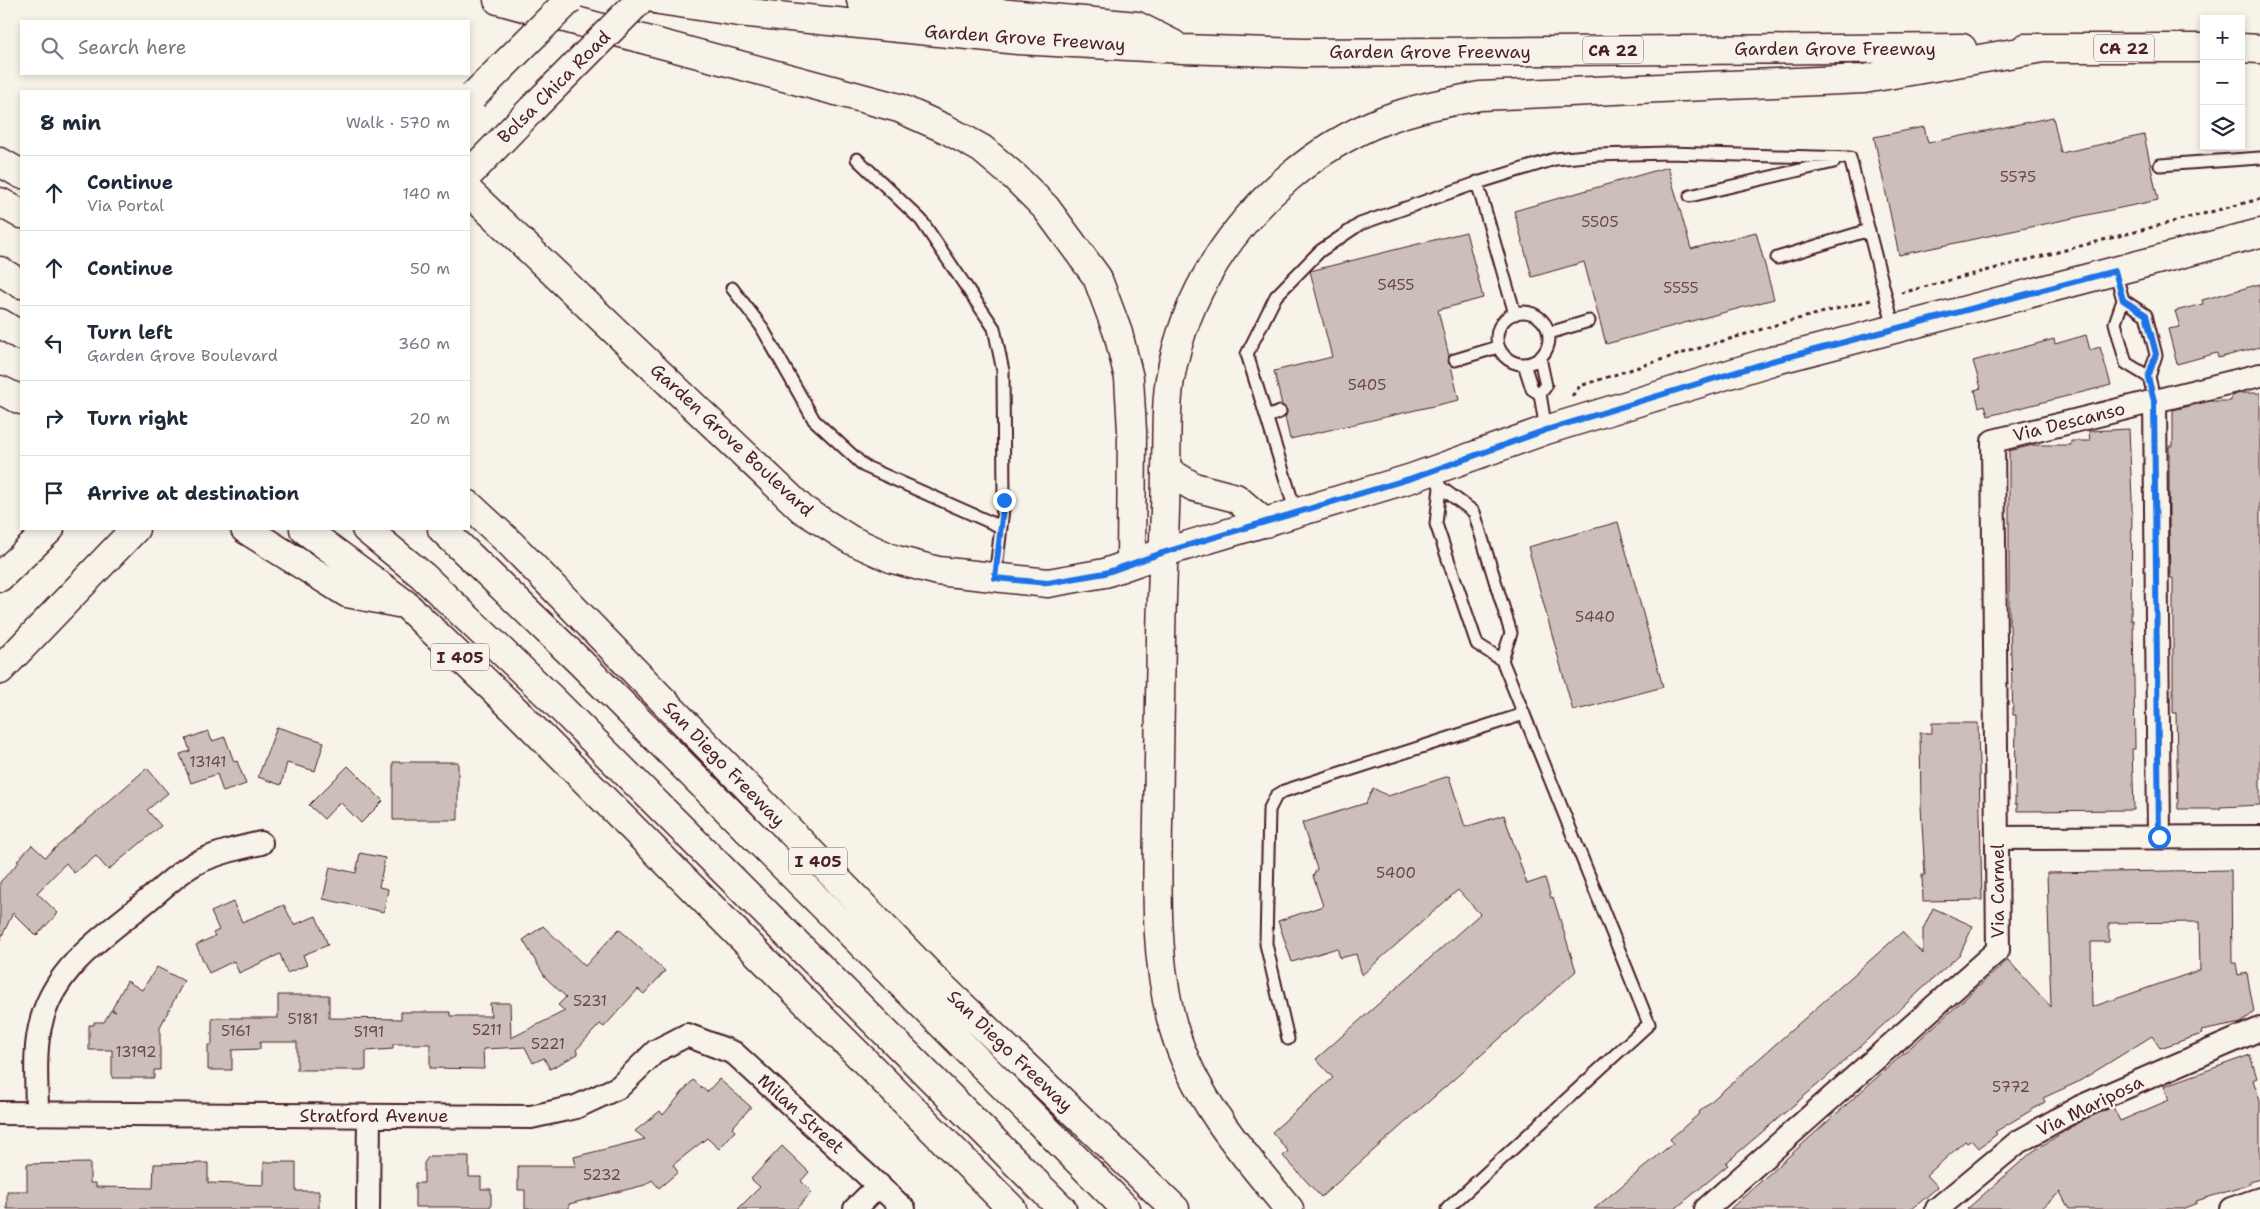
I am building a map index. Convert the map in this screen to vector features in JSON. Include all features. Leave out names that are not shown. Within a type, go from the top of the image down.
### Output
[{"type":"main road","points":[[498,0],[899,108],[946,129],[982,149],[1015,177],[1046,208],[1096,276],[1118,333],[1129,378],[1132,432],[1131,564]]},
{"type":"main road","points":[[471,98],[569,0]]},
{"type":"main road","name":"Bolsa Chica Road","points":[[470,173],[640,0]]},
{"type":"main road","name":"Garden Grove Freeway","points":[[659,0],[748,13],[1009,40],[1184,49],[1313,52],[2200,48]]},
{"type":"main road","points":[[861,0],[1136,26],[1184,49]]},
{"type":"main road","points":[[1289,1209],[1221,1125],[1192,1075],[1174,1030],[1164,989],[1159,936],[1158,853],[1162,553],[1169,382],[1178,345],[1196,299],[1215,262],[1271,192],[1313,158],[1353,133],[1387,118],[1430,106],[1480,96],[1864,79],[2043,48]]},
{"type":"main road","points":[[2245,48],[2260,48]]},
{"type":"main road","points":[[0,162],[20,173]]},
{"type":"main road","name":"Garden Grove Boulevard","points":[[470,193],[802,509],[851,540],[893,559],[938,571],[1048,583],[1105,573],[1162,553],[1296,513],[1437,479],[1546,430],[1772,361],[2260,233]]},
{"type":"main road","points":[[0,202],[20,213]]},
{"type":"main road","points":[[0,271],[20,283]]},
{"type":"main road","points":[[0,324],[20,335]]},
{"type":"main road","points":[[0,390],[20,400]]},
{"type":"main road","points":[[1166,470],[1194,487],[1236,498],[1265,523]]},
{"type":"main road","name":"San Diego Freeway","points":[[470,506],[511,544],[934,979],[1175,1209]]},
{"type":"main road","points":[[0,578],[49,530]]},
{"type":"main road","points":[[0,670],[134,530]]},
{"type":"main road","points":[[247,530],[347,593],[405,604]]},
{"type":"main road","name":"I 405","points":[[305,530],[405,604],[530,725],[1012,1209]]},
{"type":"main road","points":[[367,530],[423,576],[544,692],[1062,1209]]},
{"type":"main road","points":[[443,530],[587,669],[1126,1209]]},
{"type":"street","name":"Via Descanso","points":[[1994,441],[2260,375]]},
{"type":"street","points":[[2154,401],[2159,837]]},
{"type":"street","name":"Via Carmel","points":[[1706,1209],[1998,950],[1994,441]]},
{"type":"street","points":[[1997,838],[2260,836]]},
{"type":"street","points":[[37,1114],[38,1036],[42,1018],[55,988],[74,963],[104,934],[194,864],[221,852],[261,842]]},
{"type":"street","name":"Via Mariposa","points":[[1937,1209],[2018,1142],[2080,1107],[2260,1029]]},
{"type":"street","name":"Stratford Avenue","points":[[0,1114],[532,1117],[576,1107],[619,1086],[656,1052],[687,1035]]},
{"type":"street","name":"Milan Street","points":[[687,1035],[734,1052],[904,1209]]},
{"type":"street","points":[[368,1209],[369,1116]]},
{"type":"street","points":[[855,1209],[879,1185]]},
{"type":"street","points":[[2231,1209],[2260,1199]]},
{"type":"lane","points":[[1296,513],[1247,354],[1276,296],[1320,251],[1360,224],[1478,182],[1555,159],[1596,154],[1668,153],[1850,158]]},
{"type":"lane","points":[[1690,196],[1850,158]]},
{"type":"lane","points":[[1850,158],[1894,328]]},
{"type":"lane","points":[[2160,164],[2260,158]]},
{"type":"lane","points":[[858,159],[921,220],[994,328],[1003,371],[1004,500],[995,578]]},
{"type":"lane","points":[[1478,182],[1515,314]]},
{"type":"lane","points":[[1777,258],[1869,230]]},
{"type":"lane","points":[[2115,271],[2123,300],[2115,323],[2126,363],[2148,377]]},
{"type":"lane","points":[[732,288],[761,326],[814,420],[864,466],[1001,527]]},
{"type":"lane","points":[[2123,300],[2146,315],[2156,354],[2148,377],[2154,401]]},
{"type":"lane","points":[[1524,312],[1532,314],[1540,319],[1549,333],[1549,343],[1540,358],[1524,364],[1508,360],[1498,347],[1497,339],[1502,323],[1515,314],[1524,312]]},
{"type":"lane","points":[[1549,333],[1589,320]]},
{"type":"lane","points":[[1455,360],[1498,347]]},
{"type":"lane","points":[[1540,358],[1546,386],[1540,394],[1546,430]]},
{"type":"lane","points":[[1524,364],[1532,389],[1540,394]]},
{"type":"lane","points":[[1266,417],[1280,412]]},
{"type":"lane","points":[[1437,479],[1474,512],[1511,632],[1502,660]]},
{"type":"lane","points":[[1437,479],[1436,524],[1476,644],[1502,660],[1649,1024],[1447,1209]]},
{"type":"lane","points":[[1288,1039],[1266,944],[1270,810],[1276,796],[1284,791],[1524,714]]},
{"type":"path","points":[[1580,386],[1782,323],[2260,199]]},
{"type":"building","points":[[2053,117],[2061,153],[2144,135],[2158,200],[1899,255],[1874,137],[1924,127],[1928,143]]},
{"type":"building","points":[[1668,167],[1691,249],[1756,232],[1774,299],[1606,344],[1584,262],[1532,277],[1514,211]]},
{"type":"building","points":[[1466,232],[1483,298],[1438,310],[1449,356],[1448,362],[1451,366],[1459,400],[1290,439],[1285,417],[1287,410],[1282,405],[1274,371],[1332,357],[1310,271]]},
{"type":"building","points":[[2260,284],[2260,347],[2218,358],[2217,353],[2177,364],[2168,329],[2180,327],[2175,311],[2203,304],[2202,300]]},
{"type":"building","points":[[2086,335],[2090,350],[2100,347],[2111,385],[1988,416],[1985,405],[1979,407],[1975,390],[1981,388],[1973,361],[2054,339],[2055,344]]},
{"type":"building","points":[[2241,393],[2260,393],[2260,805],[2220,807],[2220,809],[2178,809],[2176,713],[2173,713],[2173,578],[2170,578],[2169,522],[2169,446],[2173,446],[2173,410],[2211,401],[2231,401],[2231,396]]},
{"type":"building","points":[[2129,429],[2132,499],[2131,620],[2133,620],[2135,746],[2135,749],[2132,749],[2134,810],[2017,811],[2017,804],[2015,804],[2016,715],[2013,715],[2009,625],[2009,451],[2033,445],[2071,445],[2071,441],[2090,441],[2089,431]]},
{"type":"building","points":[[1618,522],[1663,687],[1573,711],[1528,547]]},
{"type":"building","points":[[1932,723],[1978,723],[1982,900],[1923,901],[1922,875],[1925,875],[1921,806],[1920,733],[1932,733]]},
{"type":"building","points":[[277,727],[324,742],[315,771],[287,763],[281,785],[258,777]]},
{"type":"building","points":[[208,731],[212,741],[225,737],[234,762],[237,761],[246,784],[223,792],[217,774],[191,783],[180,754],[190,751],[186,739]]},
{"type":"building","points":[[393,762],[458,762],[458,820],[393,820]]},
{"type":"building","points":[[348,766],[383,801],[361,823],[340,802],[324,819],[309,805]]},
{"type":"building","points":[[147,768],[168,793],[147,810],[161,826],[108,870],[96,856],[74,873],[66,863],[37,893],[58,913],[36,936],[13,913],[0,940],[0,882],[19,862],[17,861],[32,845],[45,857]]},
{"type":"building","points":[[1449,776],[1465,827],[1504,815],[1527,884],[1545,878],[1551,898],[1553,897],[1576,971],[1321,1197],[1283,1156],[1288,1151],[1272,1132],[1333,1078],[1316,1059],[1480,914],[1458,890],[1362,975],[1356,954],[1340,958],[1337,948],[1292,962],[1278,921],[1323,906],[1313,876],[1317,869],[1302,823],[1366,803],[1373,788],[1388,796]]},
{"type":"building","points":[[360,853],[385,858],[379,887],[388,889],[384,912],[323,899],[330,867],[356,873]]},
{"type":"building","points":[[2231,870],[2232,963],[2236,963],[2238,975],[2247,973],[2254,1012],[2241,1023],[2201,1031],[2202,1034],[2160,1048],[2152,1036],[2078,1082],[2043,1098],[2045,1102],[1995,1132],[1997,1134],[1979,1148],[1972,1140],[1967,1143],[1965,1141],[1927,1175],[1938,1187],[1912,1209],[1730,1209],[2008,960],[2051,1007],[2047,873]],"holes":[[[2199,922],[2200,970],[2092,1007],[2091,942],[2109,942],[2109,923]]]},
{"type":"building","points":[[233,902],[242,922],[284,905],[294,925],[316,916],[328,945],[303,955],[307,965],[287,973],[280,954],[239,973],[234,961],[209,973],[196,945],[215,936],[213,933],[219,930],[211,912]]},
{"type":"building","points":[[1933,908],[1973,926],[1960,954],[1829,1075],[1726,1163],[1728,1165],[1675,1209],[1594,1209],[1673,1143],[1670,1139],[1699,1112],[1902,932],[1923,954],[1923,929]]},
{"type":"building","points":[[543,926],[585,966],[619,929],[665,971],[644,994],[638,989],[604,1027],[600,1024],[576,1050],[578,1054],[550,1069],[544,1058],[533,1063],[525,1047],[483,1049],[484,1069],[430,1068],[430,1044],[393,1044],[393,1049],[366,1051],[366,1070],[297,1070],[297,1042],[260,1042],[260,1049],[232,1050],[232,1070],[208,1070],[208,1045],[212,1045],[212,1018],[278,1018],[278,995],[329,995],[329,1018],[401,1019],[401,1012],[450,1012],[450,1016],[491,1016],[490,1003],[510,1003],[511,1038],[565,1011],[558,1005],[566,997],[545,977],[523,940]]},
{"type":"building","points":[[157,967],[184,981],[160,1027],[160,1070],[154,1070],[154,1078],[112,1078],[112,1050],[89,1050],[89,1025],[94,1025],[94,1022],[104,1022],[111,1010],[116,1012],[112,1009],[127,981],[142,990]]},
{"type":"building","points":[[2250,1055],[2257,1078],[2253,1080],[2260,1101],[2260,1179],[2249,1182],[2250,1184],[2239,1188],[2196,1201],[2197,1203],[2182,1209],[2069,1209],[2060,1192],[2041,1209],[1967,1209],[2032,1152],[2081,1121],[2113,1107],[2120,1121],[2169,1100],[2164,1086]]},
{"type":"building","points":[[719,1079],[751,1107],[732,1128],[735,1131],[719,1149],[707,1138],[673,1165],[678,1172],[659,1188],[652,1180],[645,1185],[569,1204],[569,1209],[525,1209],[525,1190],[518,1190],[518,1166],[576,1166],[574,1157],[645,1139],[635,1131],[660,1111],[663,1115],[693,1080],[707,1092]]},
{"type":"building","points":[[782,1146],[809,1172],[801,1181],[812,1192],[796,1209],[738,1209],[760,1187],[751,1179]]},
{"type":"building","points":[[429,1156],[469,1156],[469,1177],[481,1177],[481,1189],[491,1189],[491,1207],[415,1207],[415,1183],[424,1183],[424,1163]]},
{"type":"building","points":[[264,1162],[296,1162],[296,1191],[319,1191],[319,1209],[7,1209],[7,1191],[27,1191],[27,1164],[90,1163],[90,1183],[96,1183],[96,1187],[153,1188],[154,1164],[208,1163],[208,1183],[264,1185]]},
{"type":"route","points":[[1004,500],[995,578],[1048,583],[1105,573],[1162,553],[1412,478],[1546,430],[1772,361],[2115,271],[2123,300],[2146,315],[2156,354],[2148,377],[2154,401],[2159,837]]}]
